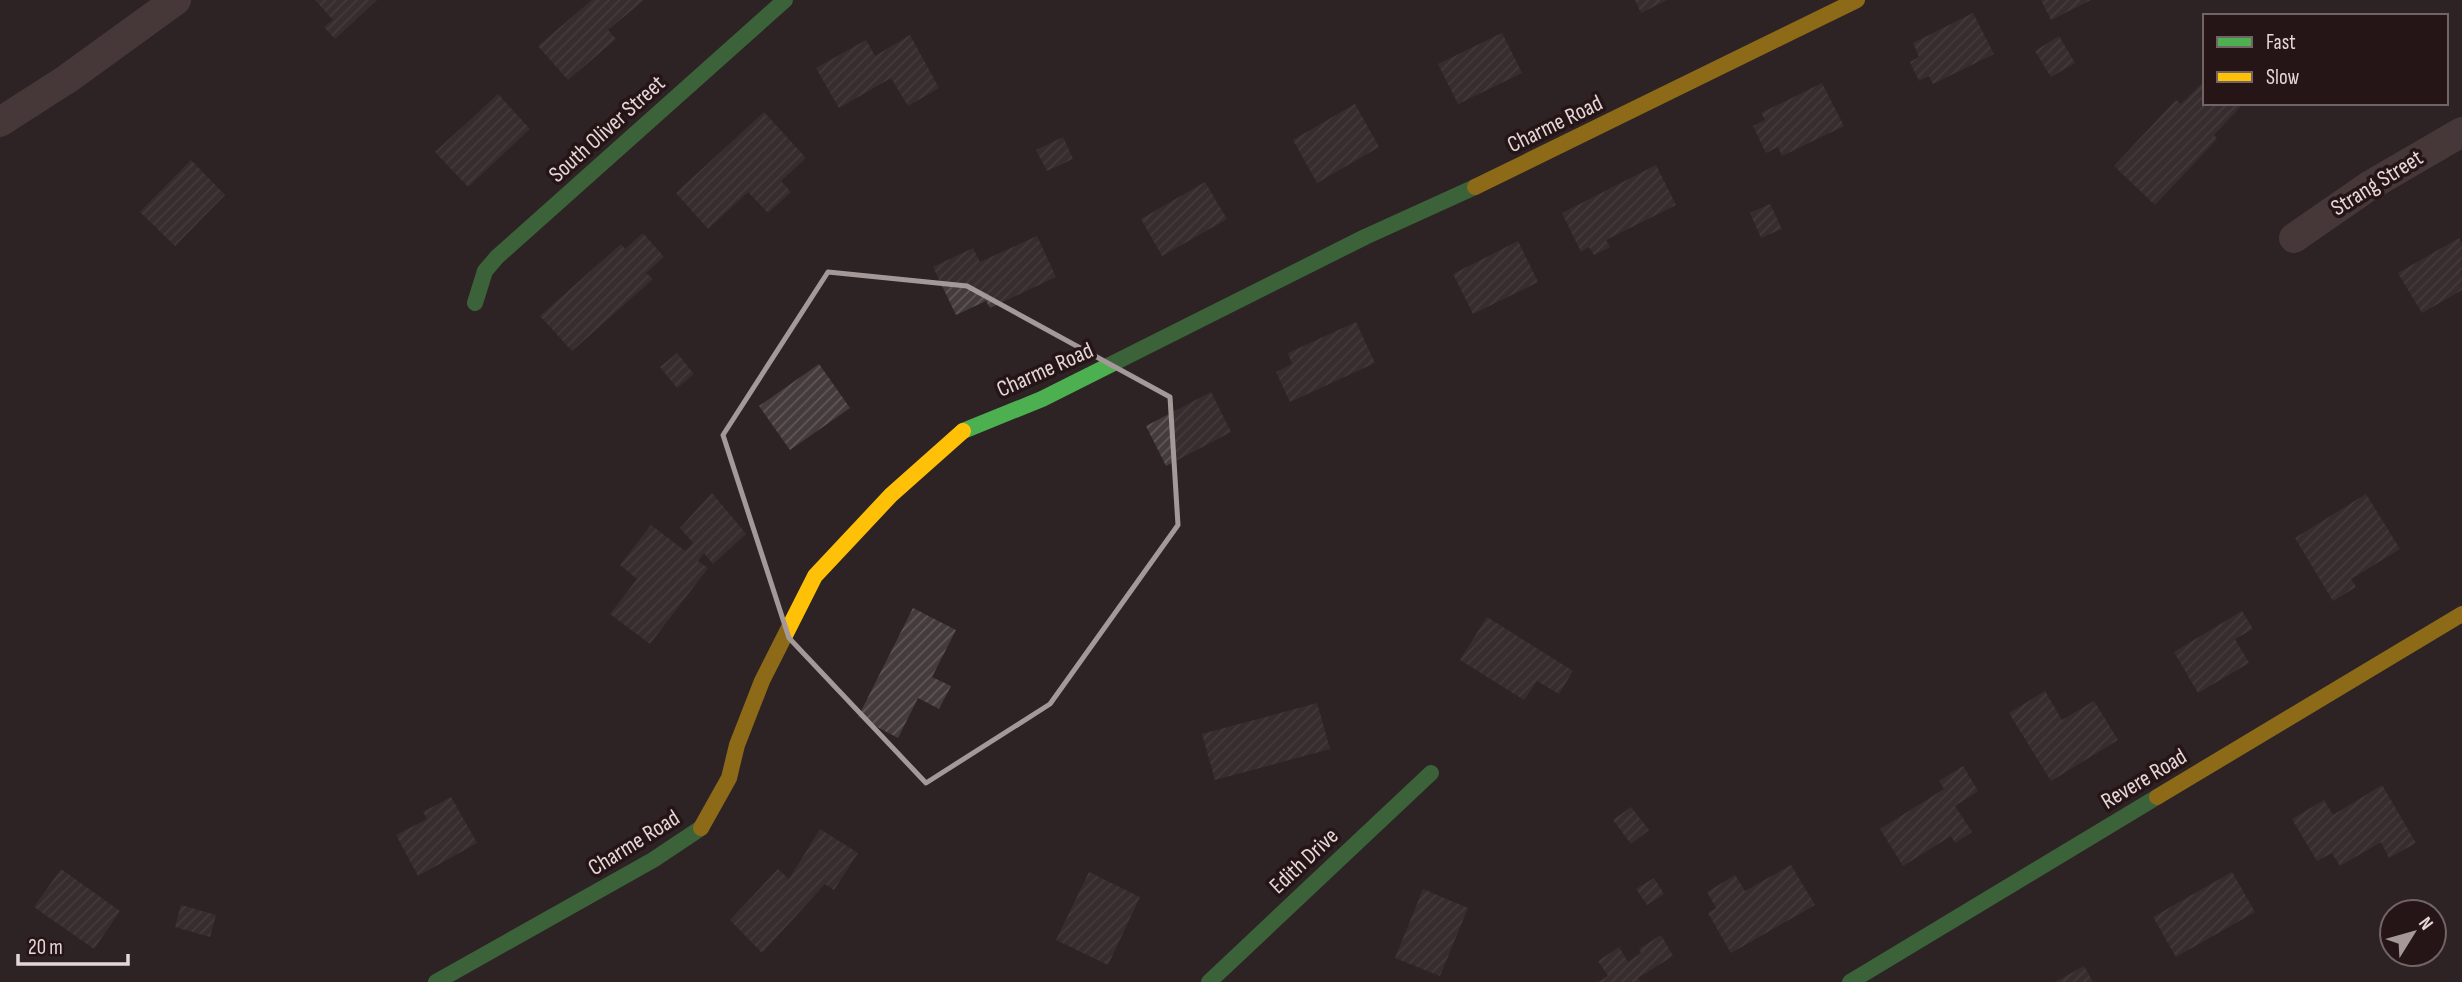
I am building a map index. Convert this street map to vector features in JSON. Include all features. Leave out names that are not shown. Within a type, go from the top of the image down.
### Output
[{"type":"street","points":[[0,122],[67,79],[176,0]]},
{"type":"street","name":"South Oliver Street","points":[[475,303],[485,271],[497,257],[785,0]]},
{"type":"street","name":"Charme Road","points":[[436,982],[653,860],[700,829],[729,778],[737,745],[762,681],[815,576],[891,495],[945,444],[967,428],[1064,388],[1365,237],[1563,146],[1857,0]]},
{"type":"street","name":"Strang Street","points":[[2294,238],[2368,186],[2462,132]]},
{"type":"street","name":"Revere Road","points":[[1850,982],[2462,614]]},
{"type":"street","name":"Edith Drive","points":[[1209,982],[1431,773]]},
{"type":"highlighted area","points":[[828,272],[967,286],[1170,397],[1178,525],[1050,704],[926,783],[789,638],[723,435]]},
{"type":"building","points":[[315,0],[377,0],[335,39],[324,27],[333,20]]},
{"type":"building","points":[[592,0],[644,0],[608,30],[616,39],[568,80],[538,46]]},
{"type":"building","points":[[1635,0],[1667,0],[1641,13]]},
{"type":"building","points":[[2041,0],[2091,0],[2051,20]]},
{"type":"building","points":[[1973,13],[1994,54],[1933,84],[1929,76],[1919,81],[1910,62],[1919,57],[1913,43]]},
{"type":"building","points":[[1502,33],[1522,73],[1458,104],[1438,64]]},
{"type":"building","points":[[910,35],[939,88],[908,106],[891,78],[839,108],[816,68],[866,40],[875,56]]},
{"type":"building","points":[[2059,36],[2075,63],[2051,77],[2035,51]]},
{"type":"building","points":[[2203,82],[2203,105],[2242,105],[2214,135],[2217,139],[2155,205],[2114,166],[2176,100],[2181,104]]},
{"type":"building","points":[[1822,83],[1844,126],[1782,156],[1778,147],[1766,153],[1753,126],[1765,120],[1761,113]]},
{"type":"building","points":[[498,94],[530,129],[468,187],[435,152]]},
{"type":"building","points":[[1355,104],[1379,147],[1317,183],[1293,140]]},
{"type":"building","points":[[764,112],[806,158],[781,181],[791,192],[768,213],[748,192],[708,229],[676,193]]},
{"type":"building","points":[[1063,137],[1073,159],[1047,171],[1036,150]]},
{"type":"building","points":[[191,160],[225,195],[175,246],[140,212]]},
{"type":"building","points":[[1656,165],[1676,205],[1606,240],[1610,247],[1594,255],[1589,247],[1581,252],[1562,213]]},
{"type":"building","points":[[1205,182],[1227,219],[1162,256],[1141,219]]},
{"type":"building","points":[[1770,204],[1782,229],[1761,238],[1750,213]]},
{"type":"building","points":[[643,233],[664,257],[646,273],[653,279],[572,351],[540,316],[621,244],[625,249]]},
{"type":"building","points":[[1037,236],[1056,277],[990,308],[986,301],[956,315],[933,267],[973,248],[980,262]]},
{"type":"building","points":[[2459,238],[2462,243],[2462,290],[2422,313],[2398,273]]},
{"type":"building","points":[[1518,241],[1538,282],[1473,314],[1453,274]]},
{"type":"building","points":[[1356,322],[1375,363],[1290,402],[1276,372],[1292,364],[1288,353]]},
{"type":"building","points":[[677,353],[694,374],[677,388],[660,367]]},
{"type":"building","points":[[819,364],[850,408],[790,450],[759,406]]},
{"type":"building","points":[[1211,392],[1231,432],[1166,466],[1146,426]]},
{"type":"building","points":[[712,493],[746,534],[713,564],[704,553],[698,561],[708,568],[650,644],[610,614],[637,579],[620,565],[651,525],[685,551],[693,543],[680,528]]},
{"type":"building","points":[[2366,494],[2400,549],[2351,579],[2356,587],[2333,601],[2295,538]]},
{"type":"building","points":[[913,608],[956,630],[932,677],[951,686],[939,709],[918,698],[898,738],[858,717]]},
{"type":"building","points":[[2242,611],[2253,629],[2235,639],[2249,663],[2198,693],[2174,652]]},
{"type":"building","points":[[1487,617],[1573,671],[1559,694],[1537,681],[1524,700],[1460,660]]},
{"type":"building","points":[[2045,691],[2062,720],[2094,701],[2118,740],[2051,781],[2009,713]]},
{"type":"building","points":[[1317,703],[1330,749],[1215,780],[1202,734]]},
{"type":"building","points":[[1963,766],[1978,791],[1955,806],[1972,832],[1955,843],[1951,836],[1903,866],[1880,829],[1944,789],[1939,781]]},
{"type":"building","points":[[2382,785],[2416,843],[2389,858],[2381,842],[2340,866],[2332,853],[2317,861],[2292,819],[2324,800],[2333,815]]},
{"type":"building","points":[[451,797],[477,843],[418,876],[396,835],[427,819],[423,812]]},
{"type":"building","points":[[1631,807],[1649,830],[1631,844],[1613,820]]},
{"type":"building","points":[[820,829],[858,853],[834,890],[825,884],[762,953],[730,920],[778,869],[789,879]]},
{"type":"building","points":[[1791,865],[1815,905],[1731,953],[1708,913],[1716,908],[1707,892],[1735,875],[1745,891]]},
{"type":"building","points":[[61,869],[120,911],[94,949],[34,907]]},
{"type":"building","points":[[1089,872],[1140,897],[1108,965],[1056,940]]},
{"type":"building","points":[[2232,872],[2255,912],[2176,957],[2153,917]]},
{"type":"building","points":[[1654,878],[1664,894],[1647,905],[1636,889]]},
{"type":"building","points":[[1423,889],[1468,908],[1440,976],[1395,958]]},
{"type":"building","points":[[181,905],[216,915],[210,937],[175,927]]},
{"type":"building","points":[[1661,935],[1673,956],[1638,978],[1641,982],[1598,982],[1608,976],[1598,961],[1619,947],[1628,962],[1641,953],[1639,949]]},
{"type":"building","points":[[2084,966],[2093,982],[2055,982]]},
{"type":"traffic: fast","points":[[475,303],[485,271],[497,257],[785,0]]},
{"type":"traffic: fast","points":[[963,431],[1042,399],[1365,237],[1475,187]]},
{"type":"traffic: fast","points":[[1209,982],[1431,773]]},
{"type":"traffic: fast","points":[[1850,982],[2157,797]]},
{"type":"traffic: fast","points":[[436,982],[653,860],[701,828]]},
{"type":"traffic: slow","points":[[1475,187],[1857,0]]},
{"type":"traffic: slow","points":[[701,828],[729,778],[737,745],[762,681],[815,576],[891,495],[963,431]]},
{"type":"traffic: slow","points":[[2157,797],[2462,614]]}]
